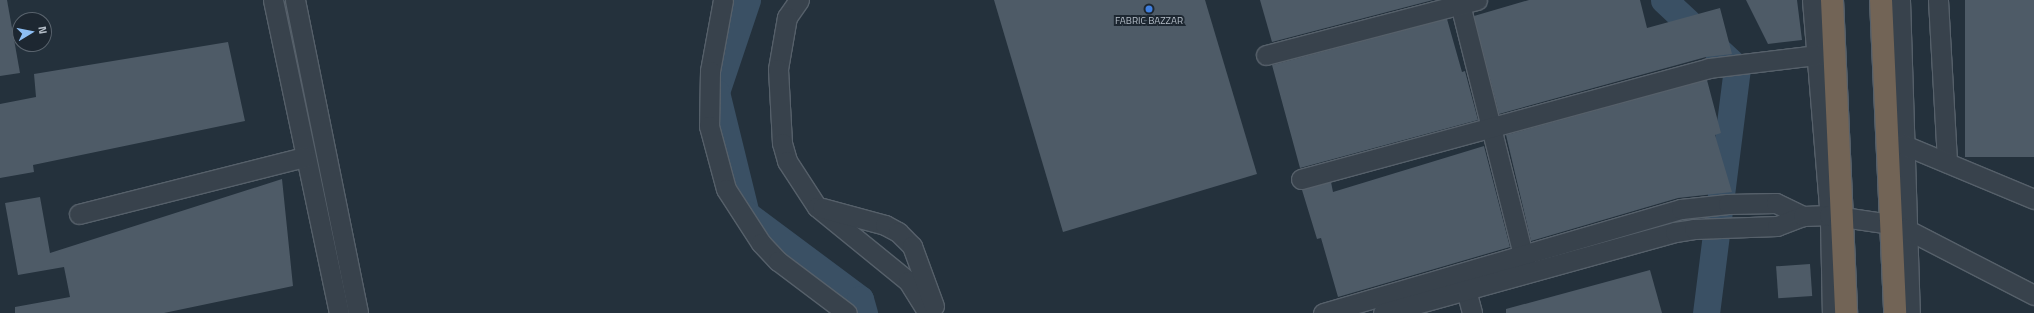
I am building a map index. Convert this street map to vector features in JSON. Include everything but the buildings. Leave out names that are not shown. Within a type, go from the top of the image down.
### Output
[{"type":"highway","points":[[1881,0],[1898,226],[1895,313]]},
{"type":"highway","points":[[1826,1],[1836,216],[1846,313]]},
{"type":"street","points":[[272,0],[304,157],[339,313]]},
{"type":"street","points":[[295,0],[358,313]]},
{"type":"street","points":[[723,0],[710,71],[709,126],[726,189],[761,243],[778,261],[847,313]]},
{"type":"street","points":[[799,0],[787,17],[778,69],[782,143],[791,169],[817,207],[908,281],[928,313]]},
{"type":"street","points":[[1900,0],[1904,145],[1898,226],[1910,313]]},
{"type":"street","points":[[1938,0],[1947,163]]},
{"type":"street","points":[[1826,1],[1816,55],[1836,216],[1832,313]]},
{"type":"street","points":[[1266,55],[1465,2],[1490,128],[1526,264]]},
{"type":"street","points":[[1301,179],[1709,68],[1756,61],[1816,55]]},
{"type":"street","points":[[1904,145],[2034,199]]},
{"type":"street","points":[[79,214],[304,157]]},
{"type":"street","points":[[1383,313],[1466,290],[1526,264],[1698,206],[1776,203],[1803,216],[1836,216],[1898,226],[2034,296]]},
{"type":"street","points":[[817,207],[885,225],[898,232],[912,246],[937,313]]},
{"type":"street","points":[[1323,313],[1526,264]]},
{"type":"street","points":[[1466,290],[1472,313]]},
{"type":"waterway","points":[[747,0],[716,92],[746,214],[860,299],[864,313]]},
{"type":"waterway","points":[[1664,0],[1737,68],[1706,313]]},
{"type":"place","name":"FABRIC BAZZAR","points":[[1149,9]]}]
